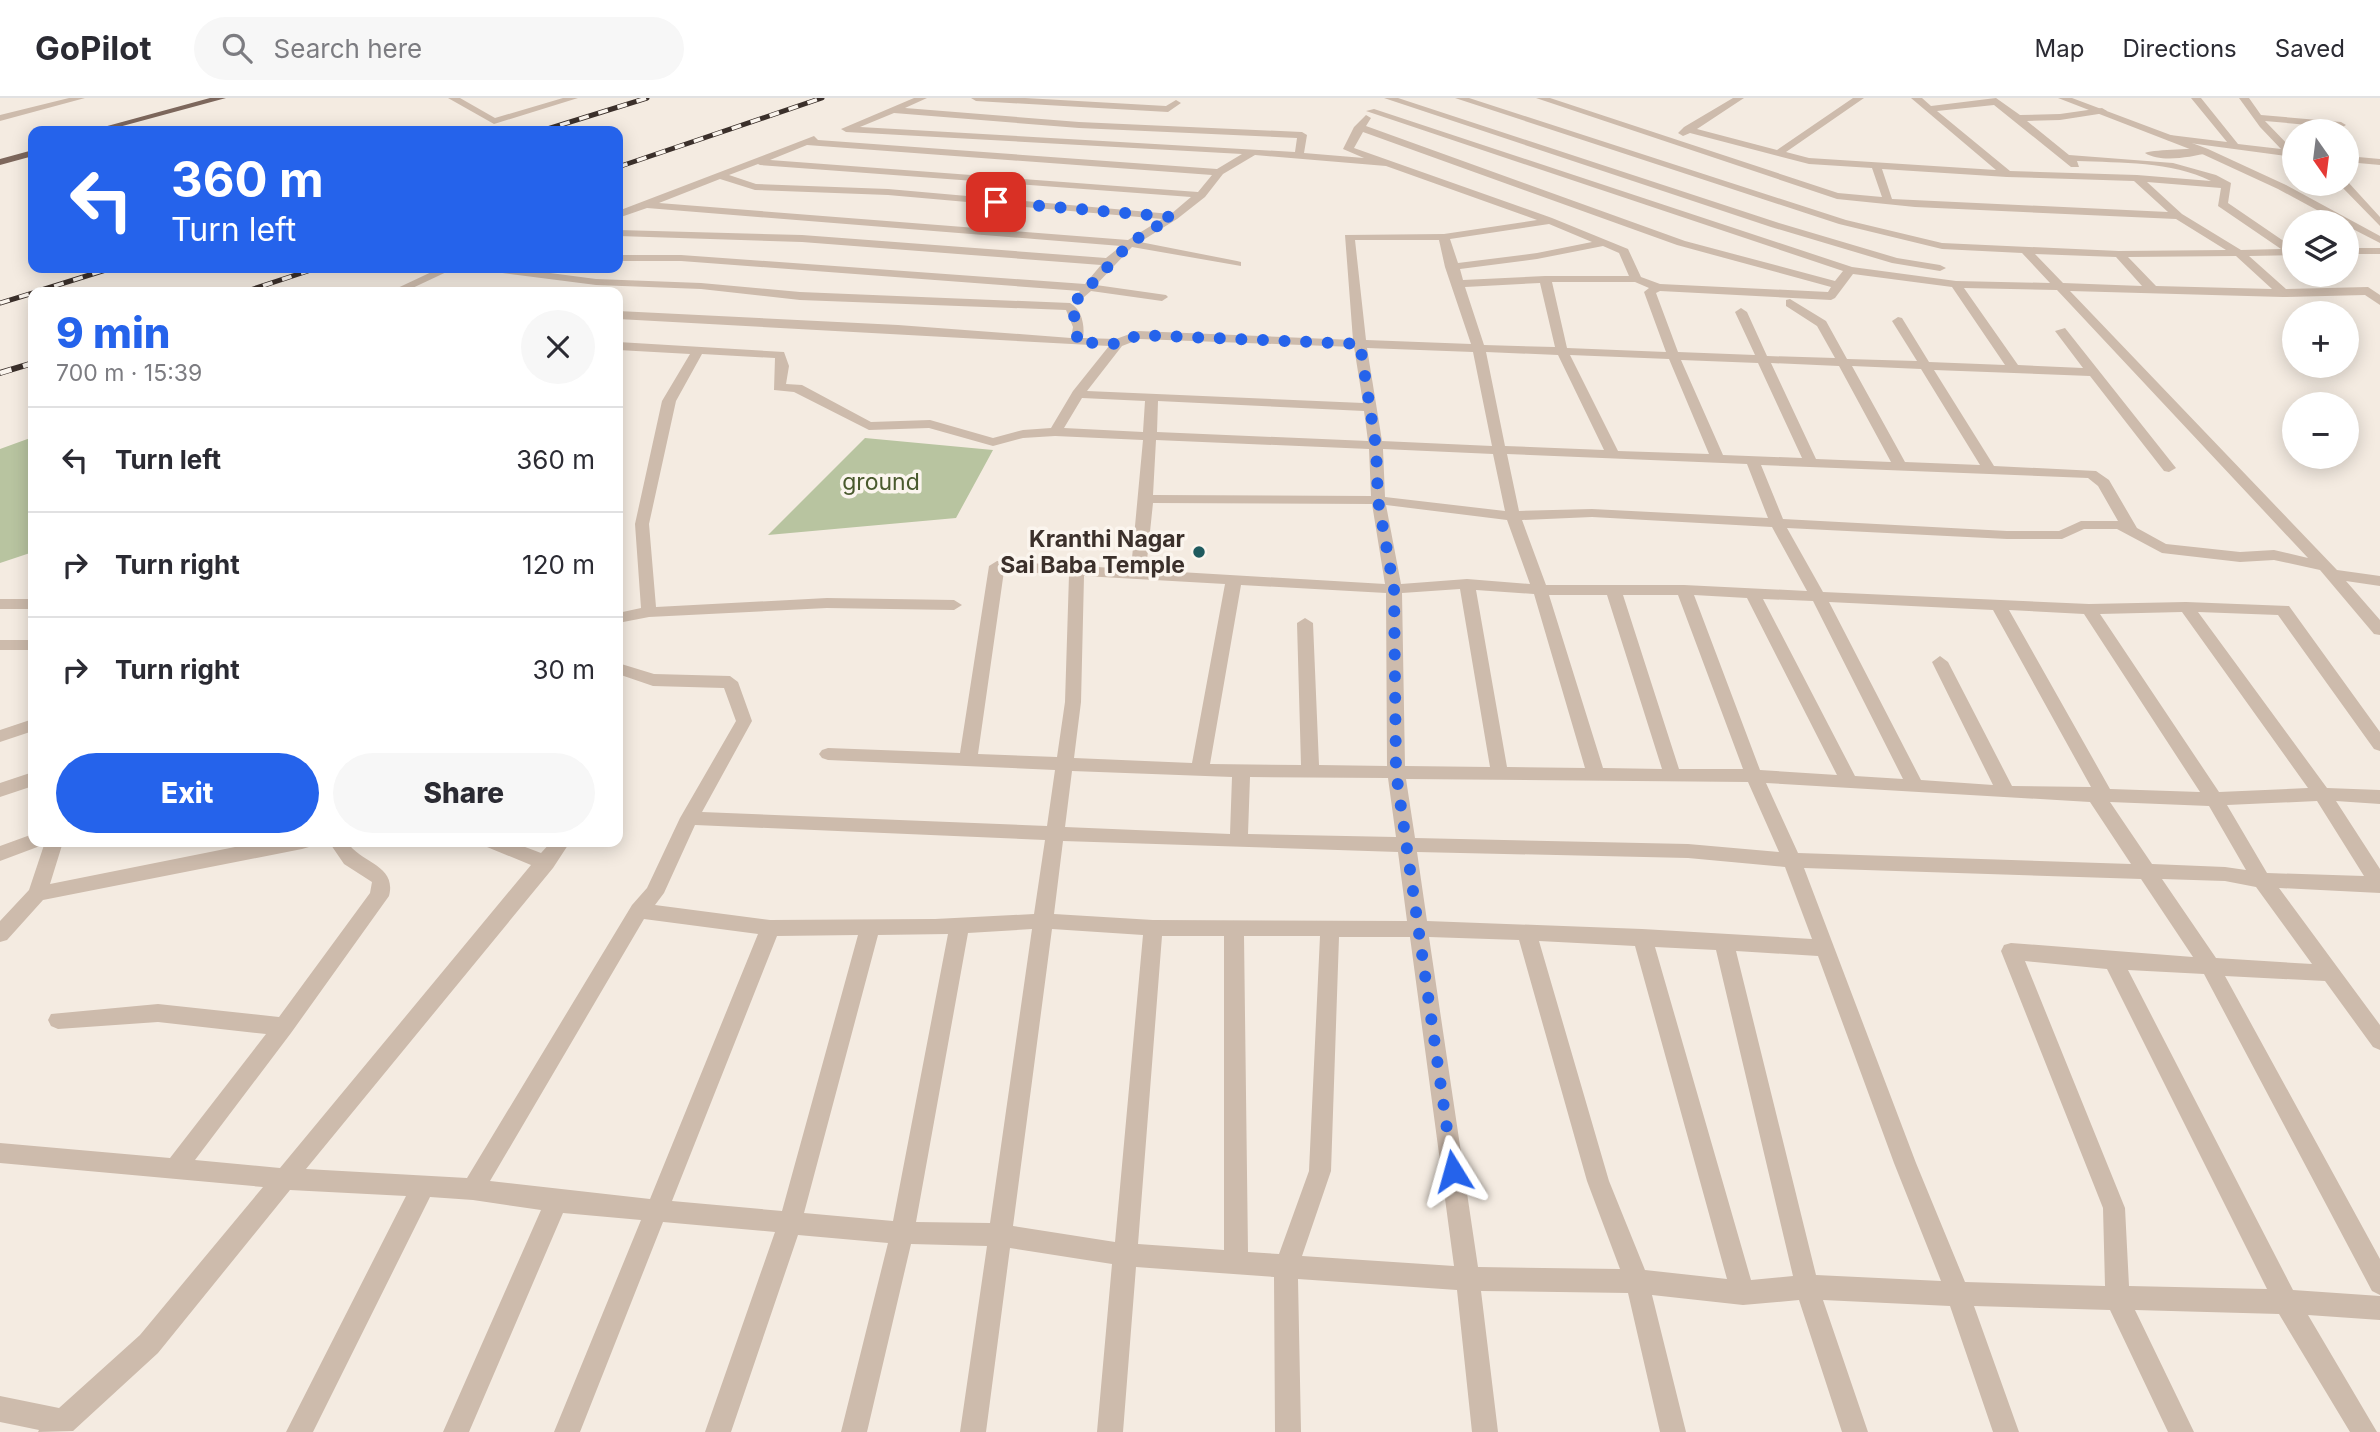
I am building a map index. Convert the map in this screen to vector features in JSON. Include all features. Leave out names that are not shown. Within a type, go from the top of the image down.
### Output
[{"type":"main road","points":[[113,126],[221,98]]},
{"type":"main road","points":[[132,126],[237,98]]},
{"type":"main road","points":[[1,159],[28,149]]},
{"type":"main road","points":[[1,159],[28,154]]},
{"type":"street","points":[[11,116],[37,98]]},
{"type":"street","points":[[0,118],[80,98]]},
{"type":"street","points":[[453,98],[489,120],[498,121],[573,98]]},
{"type":"street","points":[[623,213],[922,98]]},
{"type":"street","points":[[976,98],[1089,102],[1168,109],[1176,103]]},
{"type":"street","points":[[1380,98],[1359,127],[1348,149],[1389,163]]},
{"type":"street","points":[[1390,98],[1775,225],[1896,261],[1941,268]]},
{"type":"street","points":[[1460,98],[1843,222],[1942,246],[2027,252],[2119,254],[2282,252]]},
{"type":"street","points":[[1541,98],[1671,144],[1837,196],[2178,216]]},
{"type":"street","points":[[1485,1432],[1468,1279],[1396,772],[1394,589],[1378,500],[1376,447],[1360,344],[1349,237],[1444,237],[1550,220],[1564,199],[1671,144],[1688,129],[1739,98]]},
{"type":"street","points":[[1777,154],[1859,98]]},
{"type":"street","points":[[1916,98],[2007,174]]},
{"type":"street","points":[[2063,98],[2096,106],[2204,151],[2282,187],[2380,240]]},
{"type":"street","points":[[2196,98],[2233,144]]},
{"type":"street","points":[[2244,98],[2282,143]]},
{"type":"street","points":[[1931,109],[1992,100],[2068,158],[2088,177]]},
{"type":"street","points":[[1071,141],[1089,102]]},
{"type":"street","points":[[2018,118],[2060,117],[2096,106]]},
{"type":"street","points":[[1444,170],[1507,135],[1542,124],[1569,107]]},
{"type":"street","points":[[892,110],[1079,125],[1301,135],[1299,156]]},
{"type":"street","points":[[1371,111],[1850,271],[1952,284],[2283,293],[2368,291],[2380,301]]},
{"type":"street","points":[[958,134],[970,117]]},
{"type":"street","points":[[2259,118],[2282,120]]},
{"type":"street","points":[[1359,127],[1550,220],[1624,251],[1636,279]]},
{"type":"street","points":[[846,128],[1253,152],[1444,170],[1564,199],[1681,243],[1838,285]]},
{"type":"street","points":[[1688,129],[1809,161],[2227,185]]},
{"type":"street","points":[[963,214],[1006,137]]},
{"type":"street","points":[[2168,137],[2282,152]]},
{"type":"street","points":[[804,142],[1079,164],[1219,172]]},
{"type":"street","points":[[2129,152],[2176,155],[2204,151]]},
{"type":"street","points":[[515,273],[595,287],[701,286],[816,310],[905,314],[970,303],[1070,307],[1109,262],[1130,243],[1201,195],[1219,172],[1253,152]]},
{"type":"street","points":[[880,206],[908,173],[930,153]]},
{"type":"street","points":[[2068,158],[2133,161],[2196,172],[2227,185]]},
{"type":"street","points":[[2359,160],[2380,162]]},
{"type":"street","points":[[760,162],[1201,195]]},
{"type":"street","points":[[1068,185],[1079,164]]},
{"type":"street","points":[[1876,165],[1888,201]]},
{"type":"street","points":[[718,175],[755,187],[880,206],[963,214],[1237,264]]},
{"type":"street","points":[[2137,178],[2178,216],[2239,253],[2283,293]]},
{"type":"street","points":[[2227,185],[2222,204],[2282,244]]},
{"type":"street","points":[[2355,196],[2380,223]]},
{"type":"street","points":[[649,205],[880,206],[963,214],[1172,217]]},
{"type":"street","points":[[2366,232],[2380,232]]},
{"type":"street","points":[[623,233],[699,233],[923,246],[1109,262]]},
{"type":"street","points":[[681,258],[699,233]]},
{"type":"street","points":[[1444,237],[1451,267],[1479,349],[1497,450],[1513,516],[1540,590],[1596,775]]},
{"type":"street","points":[[1451,267],[1537,256],[1604,242]]},
{"type":"street","points":[[1942,246],[1941,268],[2014,369]]},
{"type":"street","points":[[2359,251],[2380,251]]},
{"type":"street","points":[[2027,252],[2328,570],[2380,630]]},
{"type":"street","points":[[2119,254],[2152,289]]},
{"type":"street","points":[[623,258],[681,258],[1089,288],[1162,297]]},
{"type":"street","points":[[1458,284],[1545,279],[1636,279],[1658,287],[1831,296],[1850,271]]},
{"type":"street","points":[[408,287],[438,273]]},
{"type":"street","points":[[905,314],[922,276]]},
{"type":"street","points":[[1545,279],[1562,351],[1612,453]]},
{"type":"street","points":[[970,303],[982,281]]},
{"type":"street","points":[[1658,287],[1650,292],[1673,355],[1717,458]]},
{"type":"street","points":[[1790,303],[1820,321],[1900,466]]},
{"type":"street","points":[[1070,307],[1079,327],[1076,342]]},
{"type":"street","points":[[623,315],[816,310],[905,314],[1076,342],[1118,344],[1138,335],[2093,372]]},
{"type":"street","points":[[1741,312],[1810,461]]},
{"type":"street","points":[[1898,321],[1989,469]]},
{"type":"street","points":[[2061,331],[2169,468]]},
{"type":"street","points":[[1055,432],[1078,394],[1118,344]]},
{"type":"street","points":[[623,346],[780,355],[783,366],[779,387],[797,388],[869,426],[930,425],[993,442],[1023,434],[1055,432],[2091,474],[2104,483],[2130,528]]},
{"type":"street","points":[[649,612],[642,524],[669,401],[699,349]]},
{"type":"street","points":[[1078,394],[1371,407]]},
{"type":"street","points":[[1138,573],[1152,399]]},
{"type":"street","points":[[1752,459],[1777,522],[1916,787]]},
{"type":"street","points":[[1146,499],[1378,500],[1513,516],[1592,513],[2007,535],[2062,535],[2081,525],[2120,525],[2130,528],[2162,548],[2240,557],[2274,555],[2380,581]]},
{"type":"street","points":[[968,761],[997,566],[1394,589],[1466,584],[1540,590],[1684,590],[2089,609],[2186,607],[2283,610],[2380,745]]},
{"type":"street","points":[[973,1432],[1073,702],[1077,570]]},
{"type":"street","points":[[1200,770],[1234,579]]},
{"type":"street","points":[[1466,584],[1500,775]]},
{"type":"street","points":[[1684,590],[1754,776],[1792,860],[1905,1163],[1958,1294],[2006,1432]]},
{"type":"street","points":[[1614,592],[1672,773]]},
{"type":"street","points":[[1753,594],[1850,783]]},
{"type":"street","points":[[623,617],[649,612],[827,603],[954,605]]},
{"type":"street","points":[[0,604],[28,604]]},
{"type":"street","points":[[1998,604],[2099,793],[2210,966],[2380,1283]]},
{"type":"street","points":[[2186,607],[2322,794],[2380,884]]},
{"type":"street","points":[[2089,609],[2214,799],[2262,880],[2380,1041]]},
{"type":"street","points":[[1305,623],[1310,770]]},
{"type":"street","points":[[0,645],[28,645]]},
{"type":"street","points":[[1940,662],[2006,792]]},
{"type":"street","points":[[473,1189],[639,911],[654,893],[689,818],[744,721],[730,682],[653,680],[623,670]]},
{"type":"street","points":[[0,736],[28,727]]},
{"type":"street","points":[[828,754],[1063,766],[1241,771],[1500,775],[1672,773],[2006,792],[2099,793],[2214,799],[2322,794],[2380,797]]},
{"type":"street","points":[[1240,841],[1241,771]]},
{"type":"street","points":[[0,790],[28,781]]},
{"type":"street","points":[[689,818],[1240,841],[1688,851],[1792,860],[2225,874],[2262,880],[2380,884]]},
{"type":"street","points":[[0,854],[28,843]]},
{"type":"street","points":[[0,934],[37,894],[52,847]]},
{"type":"street","points":[[37,894],[250,847]]},
{"type":"street","points":[[175,1169],[284,1027],[379,896],[382,886],[380,878],[343,853],[340,847]]},
{"type":"street","points":[[506,847],[546,863]]},
{"type":"street","points":[[0,1409],[58,1427],[149,1344],[557,847]]},
{"type":"street","points":[[639,911],[769,928],[959,927],[1042,921],[1153,928],[1420,929],[1642,937],[1824,948]]},
{"type":"street","points":[[854,1432],[902,1233],[959,927]]},
{"type":"street","points":[[567,1432],[769,928]]},
{"type":"street","points":[[718,1432],[790,1223],[870,928]]},
{"type":"street","points":[[1110,1432],[1153,928]]},
{"type":"street","points":[[1234,928],[1237,1261]]},
{"type":"street","points":[[1288,1432],[1286,1267],[1320,1171],[1330,928]]},
{"type":"street","points":[[1527,933],[1598,1181],[1637,1281],[1673,1432]]},
{"type":"street","points":[[1642,937],[1743,1293]]},
{"type":"street","points":[[1724,944],[1807,1287],[1855,1432]]},
{"type":"street","points":[[2181,1432],[2117,1299],[2114,1208],[2011,951],[2113,961],[2332,973]]},
{"type":"street","points":[[2113,961],[2286,1302],[2364,1432]]},
{"type":"street","points":[[58,1020],[158,1013],[284,1027]]},
{"type":"street","points":[[0,1153],[287,1179],[473,1189],[556,1201],[902,1233],[999,1235],[1126,1255],[1468,1279],[1637,1281],[1743,1293],[1807,1287],[2117,1299],[2286,1302],[2380,1308]]},
{"type":"street","points":[[299,1432],[424,1185]]},
{"type":"street","points":[[456,1432],[556,1201]]},
{"type":"green space","name":"ground","points":[[865,438],[993,450],[956,518],[768,535]]},
{"type":"green space","points":[[28,439],[28,554],[0,563],[0,449]]},
{"type":"railway","points":[[557,126],[647,98]]},
{"type":"railway","points":[[623,165],[822,98]]},
{"type":"railway","points":[[51,287],[96,273]]},
{"type":"railway","points":[[259,287],[302,273]]},
{"type":"railway","points":[[0,303],[28,295]]},
{"type":"railway","points":[[0,373],[28,365]]},
{"type":"place","name":"Kranthi Nagar Sai Baba Temple","points":[[1199,552]]},
{"type":"route","points":[[996,202],[1172,217],[1130,243],[1109,262],[1070,307],[1079,327],[1076,342],[1118,344],[1138,335],[1360,344],[1376,447],[1378,500],[1394,589],[1396,772],[1453,1171]]}]
